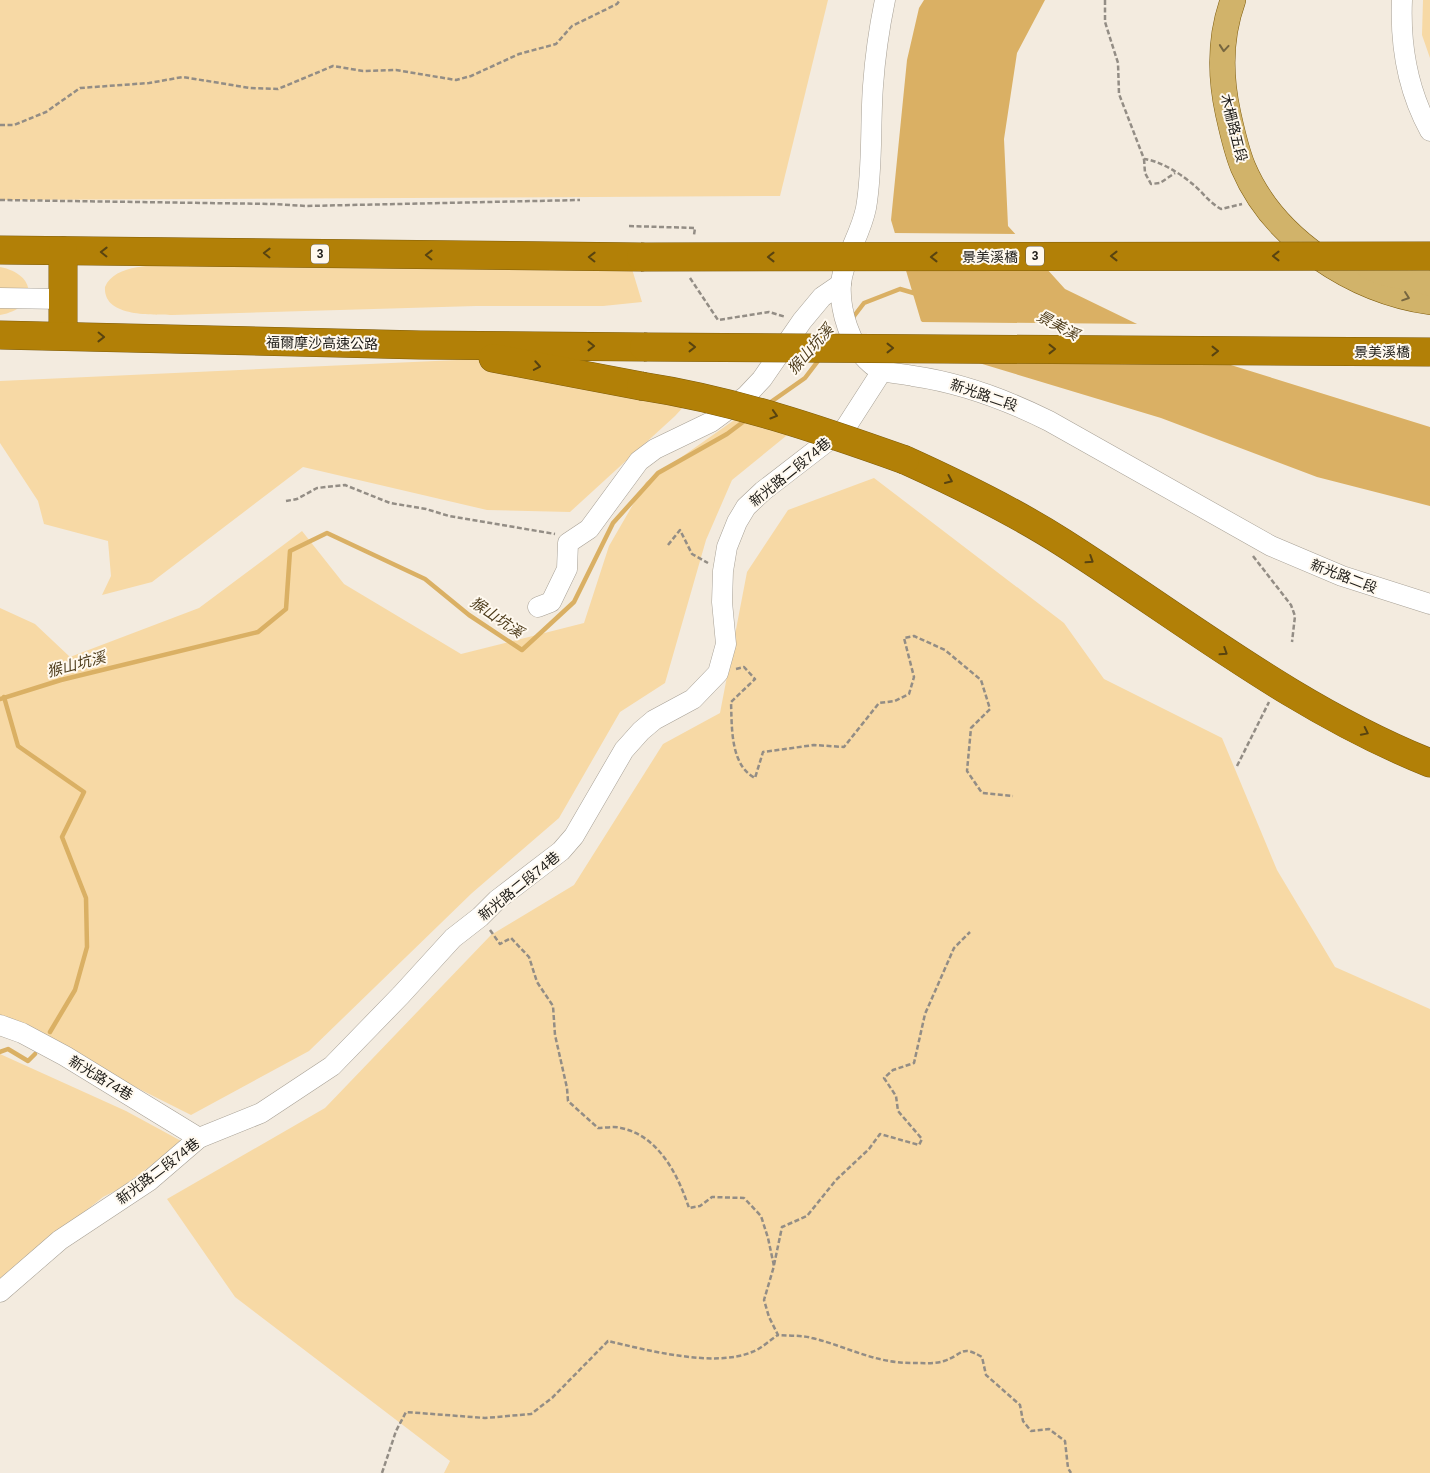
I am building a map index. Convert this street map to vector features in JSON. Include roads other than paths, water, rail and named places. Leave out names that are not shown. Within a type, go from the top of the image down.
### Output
[{"type":"highway","name":"3","points":[[0,250],[63,252]]},
{"type":"highway","name":"景美溪橋","points":[[63,252],[641,257],[1430,256]]},
{"type":"highway","points":[[63,252],[63,336]]},
{"type":"highway","name":"福爾摩沙高速公路","points":[[0,335],[420,345],[644,347]]},
{"type":"highway","points":[[420,345],[719,399],[774,415],[904,460],[956,483],[1060,541],[1198,635],[1278,686],[1338,719],[1430,763]]},
{"type":"highway","name":"景美溪橋","points":[[644,347],[1430,352]]},
{"type":"main road","name":"木柵路五段","points":[[1233,0],[1224,41],[1222,66],[1224,97],[1232,134],[1243,168],[1260,196],[1284,227],[1315,254],[1358,281],[1413,300],[1430,302]]},
{"type":"main road","name":"木柵路五段","points":[[1250,0],[1242,31],[1238,74],[1243,108],[1253,145],[1263,168],[1277,192],[1293,212],[1334,251],[1381,272],[1430,283]]},
{"type":"street","points":[[876,367],[850,336],[842,293],[846,262],[866,209],[874,77],[885,0]]},
{"type":"street","points":[[1402,0],[1401,24],[1408,78],[1417,107],[1430,131]]},
{"type":"street","points":[[538,607],[551,602],[567,568],[568,543],[589,529],[638,462],[655,449],[711,422],[746,396],[762,379],[802,321],[822,297],[842,293]]},
{"type":"street","points":[[0,298],[63,299]]},
{"type":"street","name":"新光路二段74巷","points":[[0,1292],[60,1240],[149,1180],[200,1138],[261,1113],[332,1066],[401,996],[453,938],[480,917],[497,900],[561,851],[574,836],[624,750],[654,720],[692,700],[718,673],[726,644],[722,602],[723,571],[727,547],[737,522],[746,507],[763,490],[846,426],[876,367]]},
{"type":"street","name":"新光路二段","points":[[876,367],[951,382],[1012,403],[1049,421],[1270,546],[1342,576],[1430,604]]},
{"type":"street","name":"新光路74巷","points":[[0,1026],[22,1033],[65,1056],[200,1138]]},
{"type":"water","name":"景美溪","points":[[924,0],[1045,0],[1017,53],[1004,139],[1008,226],[1065,289],[1205,357],[1430,427],[1430,506],[1317,477],[1161,418],[979,363],[921,321],[891,220],[907,60],[919,8]]},
{"type":"waterway","name":"猴山坑溪","points":[[851,320],[864,303],[900,289],[917,294]]},
{"type":"waterway","name":"猴山坑溪","points":[[768,404],[805,378],[821,357]]},
{"type":"waterway","name":"猴山坑溪","points":[[0,699],[61,680],[258,632],[286,609],[290,551],[327,533],[425,579],[469,615],[522,650],[574,602],[613,523],[658,473],[727,434],[747,419]]},
{"type":"waterway","points":[[4,697],[18,746],[84,792],[62,837],[86,898],[87,947],[75,990],[50,1032]]},
{"type":"waterway","points":[[0,1052],[8,1049],[28,1061],[35,1054]]}]
